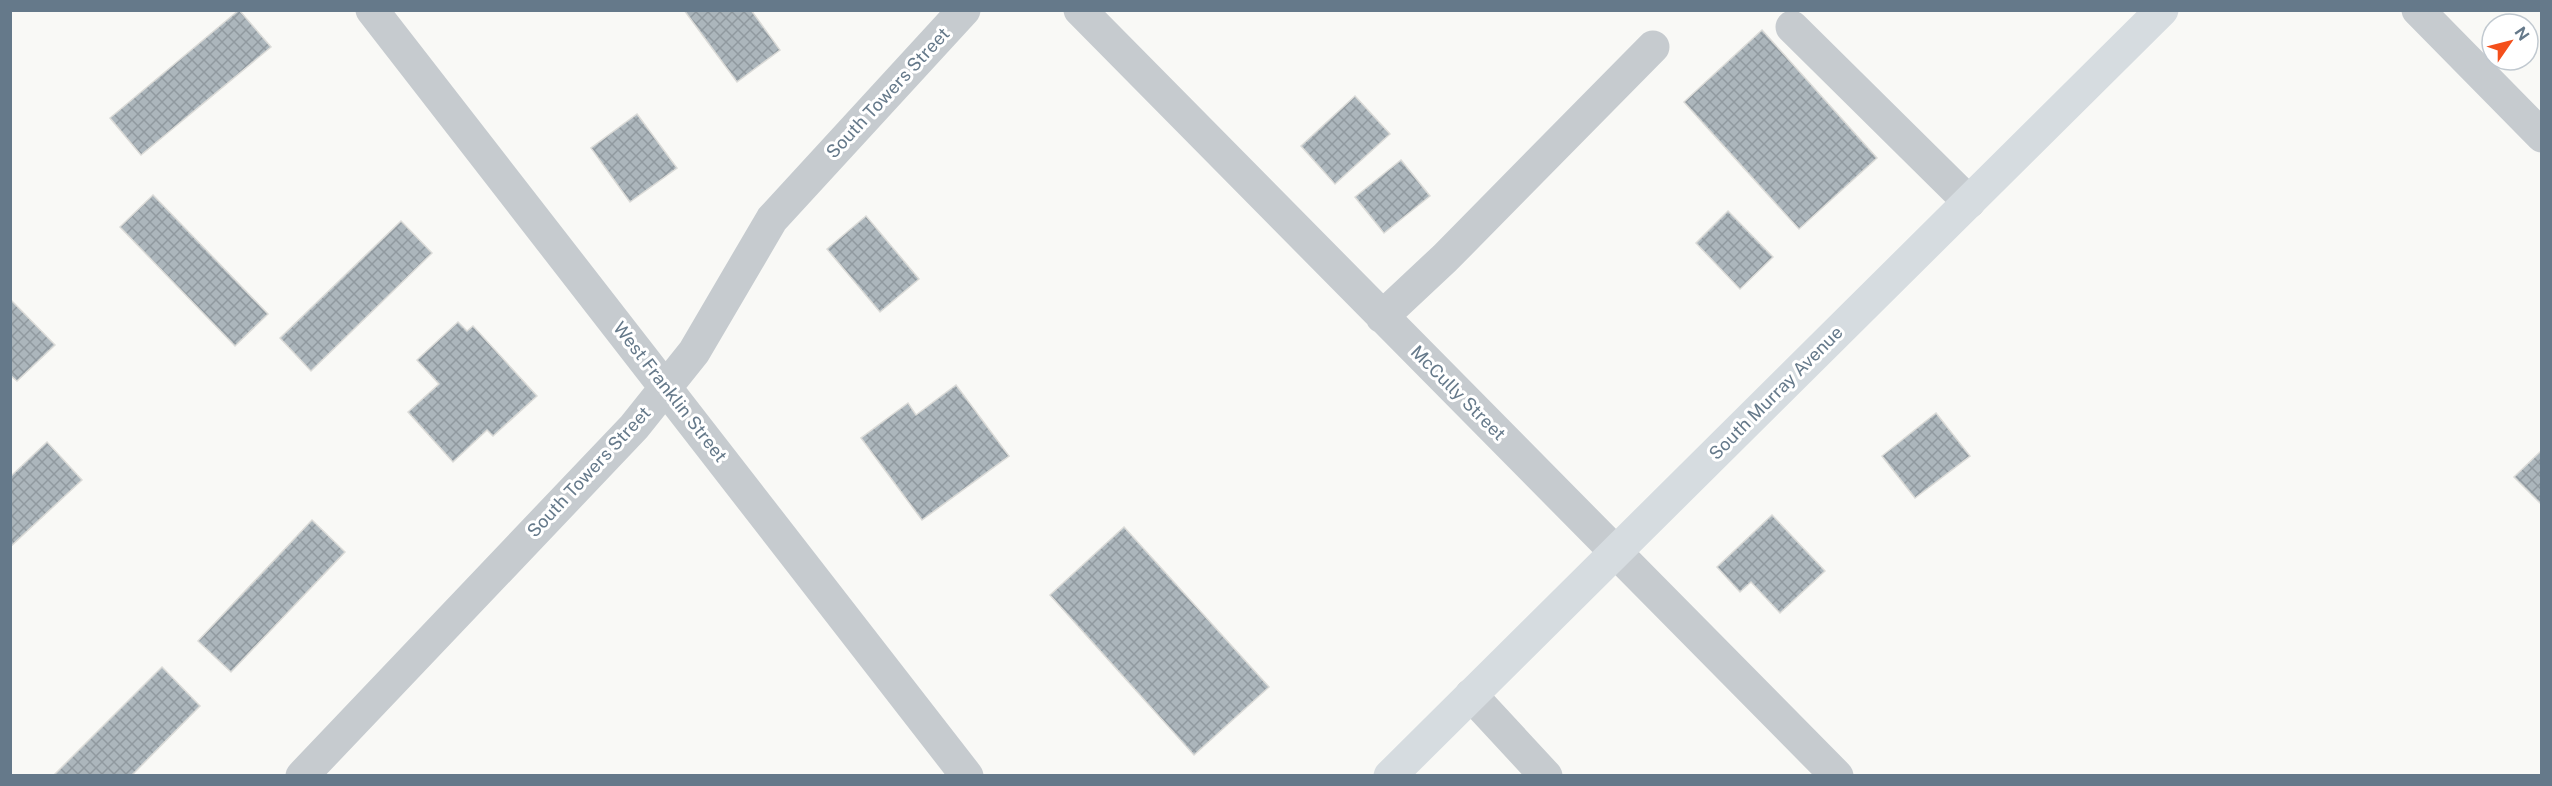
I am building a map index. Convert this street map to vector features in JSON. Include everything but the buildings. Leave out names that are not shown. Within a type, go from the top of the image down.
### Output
[{"type":"main road","name":"South Murray Avenue","points":[[1390,776],[2162,10]]},
{"type":"street","name":"West Franklin Street","points":[[372,10],[967,776]]},
{"type":"street","name":"South Towers Street","points":[[302,776],[634,427],[694,352],[772,219],[964,10]]},
{"type":"street","name":"McCully Street","points":[[1080,10],[1837,776]]},
{"type":"street","points":[[2418,10],[2541,136]]},
{"type":"street","points":[[1792,27],[1969,202]]},
{"type":"street","points":[[1382,317],[1445,258],[1653,46]]},
{"type":"street","points":[[1471,695],[1546,776]]}]
